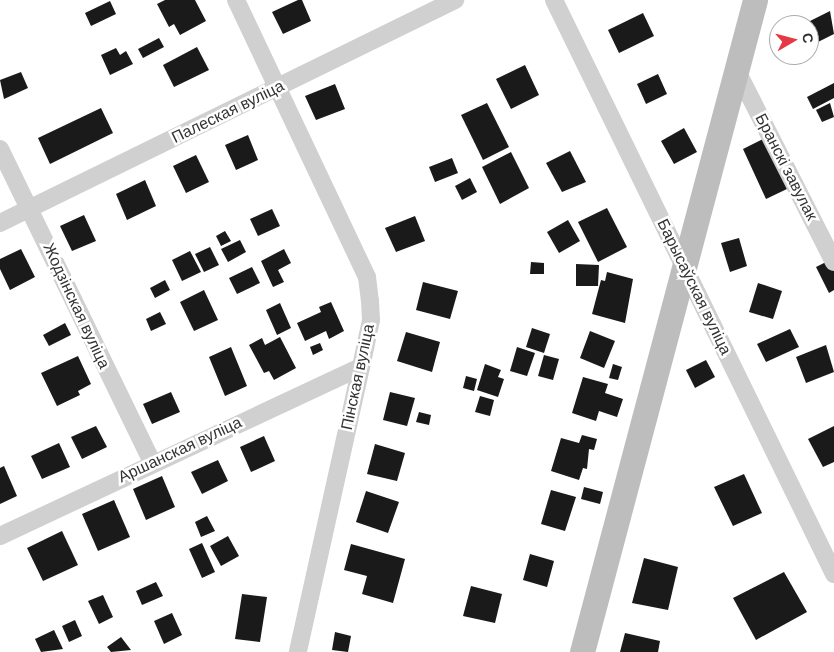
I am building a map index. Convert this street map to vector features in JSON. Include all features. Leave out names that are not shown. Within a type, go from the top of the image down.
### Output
[{"type":"main road","points":[[582,652],[683,264],[738,73],[755,0]]},
{"type":"street","name":"Пінская вуліца","points":[[236,0],[279,87],[366,277],[370,320],[298,652]]},
{"type":"street","name":"Палеская вуліца","points":[[0,223],[455,0]]},
{"type":"street","name":"Барысаўская вуліца","points":[[554,0],[834,574]]},
{"type":"street","name":"Бранскі завулак","points":[[738,73],[834,262]]},
{"type":"street","name":"Жодзінская вуліца","points":[[0,149],[152,462]]},
{"type":"street","name":"Аршанская вуліца","points":[[0,536],[152,462],[361,367]]},
{"type":"building","points":[[165,0],[195,0],[206,21],[180,35],[174,24],[169,27],[157,4]]},
{"type":"building","points":[[302,0],[311,21],[283,34],[272,12]]},
{"type":"building","points":[[110,1],[116,14],[91,26],[85,13]]},
{"type":"building","points":[[830,11],[834,34],[819,42],[819,16]]},
{"type":"building","points":[[643,13],[654,36],[619,53],[608,30]]},
{"type":"building","points":[[159,38],[164,47],[143,58],[138,49]]},
{"type":"building","points":[[197,47],[209,70],[174,87],[163,65]]},
{"type":"building","points":[[116,48],[120,55],[126,51],[133,64],[110,75],[101,55]]},
{"type":"building","points":[[525,65],[539,95],[511,109],[496,79]]},
{"type":"building","points":[[21,72],[28,88],[4,99],[0,80]]},
{"type":"building","points":[[658,74],[667,94],[646,104],[637,84]]},
{"type":"building","points":[[834,83],[834,98],[813,109],[807,97]]},
{"type":"building","points":[[335,84],[345,109],[316,120],[305,96]]},
{"type":"building","points":[[487,103],[509,147],[483,160],[461,115]]},
{"type":"building","points":[[830,103],[834,117],[822,122],[816,110]]},
{"type":"building","points":[[101,108],[113,133],[50,164],[38,138]]},
{"type":"building","points":[[684,128],[697,152],[674,164],[661,141]]},
{"type":"building","points":[[248,135],[258,160],[236,170],[225,145]]},
{"type":"building","points":[[765,138],[789,188],[766,199],[743,149]]},
{"type":"building","points":[[570,151],[586,182],[562,192],[546,163]]},
{"type":"building","points":[[511,152],[529,188],[500,204],[482,167]]},
{"type":"building","points":[[196,155],[209,182],[186,193],[173,166]]},
{"type":"building","points":[[452,158],[458,173],[435,182],[429,167]]},
{"type":"building","points":[[470,178],[477,192],[462,200],[455,186]]},
{"type":"building","points":[[145,180],[156,206],[127,220],[116,194]]},
{"type":"building","points":[[607,208],[627,247],[598,262],[578,222]]},
{"type":"building","points":[[272,209],[280,226],[258,236],[250,219]]},
{"type":"building","points":[[84,215],[96,241],[72,251],[60,226]]},
{"type":"building","points":[[415,216],[425,241],[396,252],[385,228]]},
{"type":"building","points":[[568,220],[580,241],[559,253],[547,232]]},
{"type":"building","points":[[225,231],[231,241],[221,246],[216,236]]},
{"type":"building","points":[[739,238],[747,266],[730,272],[721,243]]},
{"type":"building","points":[[240,240],[246,252],[228,262],[221,249]]},
{"type":"building","points":[[210,247],[219,265],[204,272],[195,254]]},
{"type":"building","points":[[21,249],[35,277],[10,290],[0,269],[0,259]]},
{"type":"building","points":[[284,249],[291,263],[278,270],[284,282],[273,287],[261,261]]},
{"type":"building","points":[[190,251],[201,272],[182,281],[172,260]]},
{"type":"building","points":[[830,260],[834,269],[834,290],[829,293],[816,267]]},
{"type":"building","points":[[531,262],[544,263],[544,274],[530,274]]},
{"type":"building","points":[[576,264],[599,265],[598,286],[576,286]]},
{"type":"building","points":[[252,267],[260,283],[237,294],[229,278]]},
{"type":"building","points":[[607,272],[633,279],[625,323],[592,314],[601,280],[605,281]]},
{"type":"building","points":[[165,280],[170,290],[155,298],[150,288]]},
{"type":"building","points":[[423,282],[458,291],[450,319],[416,310]]},
{"type":"building","points":[[758,283],[782,291],[773,319],[749,312]]},
{"type":"building","points":[[204,290],[218,320],[194,331],[180,302]]},
{"type":"building","points":[[331,302],[344,331],[329,339],[326,331],[305,341],[297,323],[321,312],[319,307]]},
{"type":"building","points":[[280,303],[291,328],[277,335],[266,310]]},
{"type":"building","points":[[160,312],[166,324],[151,331],[146,319]]},
{"type":"building","points":[[65,323],[71,335],[49,346],[43,335]]},
{"type":"building","points":[[532,328],[550,334],[544,353],[526,347]]},
{"type":"building","points":[[790,329],[799,347],[766,362],[757,344]]},
{"type":"building","points":[[590,331],[615,341],[604,368],[580,358]]},
{"type":"building","points":[[406,332],[440,342],[432,372],[397,361]]},
{"type":"building","points":[[280,337],[296,368],[274,380],[269,371],[264,373],[249,345],[262,338],[265,345]]},
{"type":"building","points":[[320,343],[323,350],[313,355],[310,347]]},
{"type":"building","points":[[826,345],[834,372],[806,383],[796,357]]},
{"type":"building","points":[[231,347],[247,386],[225,396],[209,357]]},
{"type":"building","points":[[517,347],[535,353],[527,376],[510,371]]},
{"type":"building","points":[[544,355],[559,359],[553,380],[538,376]]},
{"type":"building","points":[[78,356],[91,384],[78,391],[80,395],[57,406],[41,373]]},
{"type":"building","points":[[706,360],[715,377],[695,388],[686,370]]},
{"type":"building","points":[[485,364],[501,370],[498,377],[504,379],[498,397],[477,390]]},
{"type":"building","points":[[613,364],[622,367],[618,380],[609,378]]},
{"type":"building","points":[[466,376],[477,379],[474,391],[463,388]]},
{"type":"building","points":[[583,377],[608,384],[605,393],[623,399],[617,417],[599,411],[596,421],[572,413]]},
{"type":"building","points":[[171,392],[180,412],[152,424],[143,404]]},
{"type":"building","points":[[390,392],[415,398],[407,426],[383,420]]},
{"type":"building","points":[[480,396],[494,400],[490,416],[475,412]]},
{"type":"building","points":[[419,412],[431,415],[429,425],[416,422]]},
{"type":"building","points":[[96,426],[107,447],[82,459],[71,437]]},
{"type":"building","points":[[834,426],[834,462],[823,467],[808,439]]},
{"type":"building","points":[[582,435],[597,439],[594,450],[589,449],[587,469],[583,468],[579,480],[551,471],[561,438],[579,443]]},
{"type":"building","points":[[264,436],[275,461],[251,472],[240,447]]},
{"type":"building","points":[[59,443],[70,467],[42,479],[31,456]]},
{"type":"building","points":[[375,444],[405,453],[397,481],[367,474]]},
{"type":"building","points":[[218,460],[228,481],[202,494],[191,472]]},
{"type":"building","points":[[4,466],[17,496],[0,504],[0,468]]},
{"type":"building","points":[[744,474],[762,513],[733,526],[714,487]]},
{"type":"building","points":[[162,476],[175,507],[146,520],[133,489]]},
{"type":"building","points":[[584,487],[603,492],[600,504],[581,499]]},
{"type":"building","points":[[551,490],[576,497],[565,531],[541,524]]},
{"type":"building","points":[[366,491],[399,502],[388,533],[356,522]]},
{"type":"building","points":[[114,500],[130,537],[98,551],[82,514]]},
{"type":"building","points":[[207,516],[215,531],[201,537],[195,522]]},
{"type":"building","points":[[62,531],[78,565],[43,581],[27,548]]},
{"type":"building","points":[[228,536],[239,556],[221,566],[210,546]]},
{"type":"building","points":[[202,543],[215,572],[202,578],[189,549]]},
{"type":"building","points":[[351,544],[405,559],[393,603],[362,594],[367,576],[344,570]]},
{"type":"building","points":[[530,554],[554,561],[547,587],[523,580]]},
{"type":"building","points":[[644,558],[678,567],[668,610],[632,603]]},
{"type":"building","points":[[784,572],[807,612],[756,640],[733,598]]},
{"type":"building","points":[[156,582],[163,596],[142,605],[136,591]]},
{"type":"building","points":[[471,586],[502,594],[495,623],[463,616]]},
{"type":"building","points":[[242,594],[267,597],[260,642],[235,639]]},
{"type":"building","points":[[103,595],[113,617],[99,624],[88,601]]},
{"type":"building","points":[[172,613],[182,635],[164,644],[154,621]]},
{"type":"building","points":[[75,620],[82,636],[69,642],[62,626]]},
{"type":"building","points":[[54,630],[63,649],[41,652],[35,639]]},
{"type":"building","points":[[335,632],[351,636],[348,652],[332,650]]},
{"type":"building","points":[[625,633],[660,641],[658,652],[620,652]]},
{"type":"building","points":[[121,637],[131,650],[111,652],[107,647]]}]
